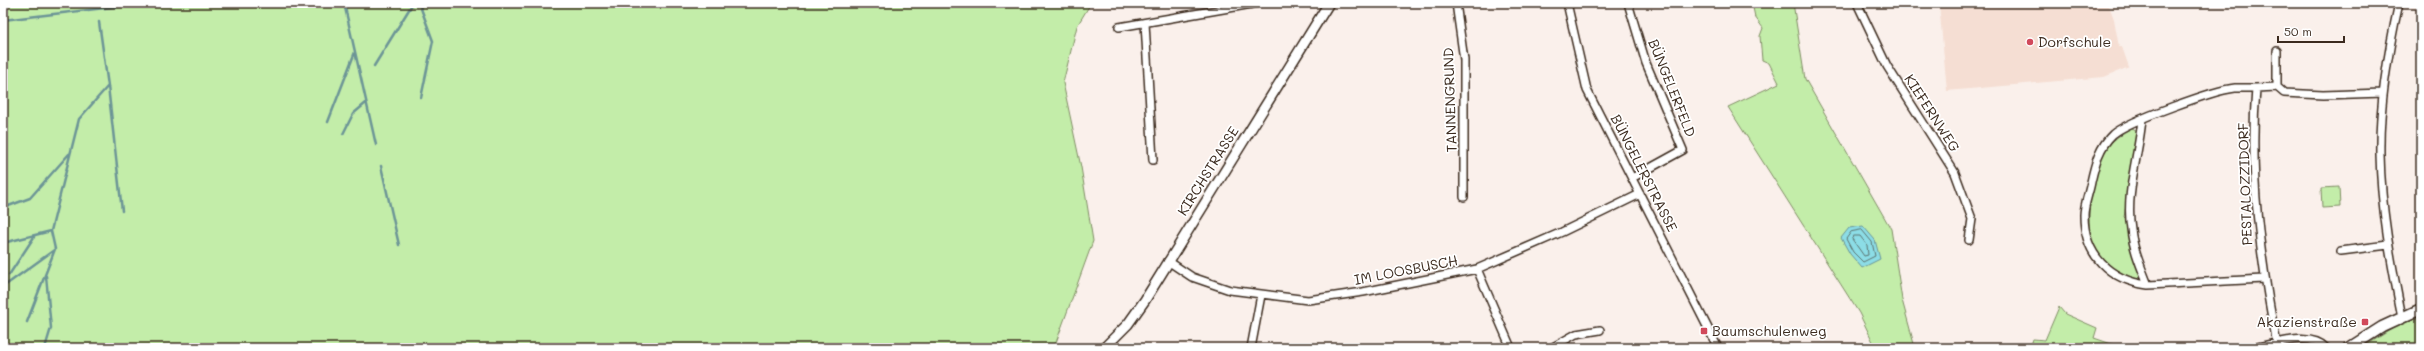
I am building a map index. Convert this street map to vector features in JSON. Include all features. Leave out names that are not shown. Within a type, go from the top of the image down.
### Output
[{"type":"main road","points":[[2349,348],[2402,317],[2421,309]]},
{"type":"street","points":[[1119,27],[1258,3]]},
{"type":"street","name":"TANNENGRUND","points":[[1456,3],[1464,60],[1464,197]]},
{"type":"street","name":"BÜNGELERSTRASSE","points":[[1567,3],[1587,90],[1718,348]]},
{"type":"street","name":"BÜNGELERFELD","points":[[1628,3],[1646,63],[1683,150],[1632,178]]},
{"type":"street","name":"KIEFERNWEG","points":[[1857,3],[1887,66],[1955,173],[1972,219],[1969,240]]},
{"type":"street","points":[[2399,3],[2383,93],[2380,154],[2388,245],[2402,317]]},
{"type":"street","name":"KIRCHSTRASSE","points":[[1104,348],[1128,324],[1326,4]]},
{"type":"street","points":[[1145,23],[1153,160]]},
{"type":"street","points":[[2277,51],[2277,88]]},
{"type":"street","points":[[2264,279],[2148,285],[2132,283],[2111,272],[2095,256],[2086,240],[2084,214],[2101,148],[2114,133],[2142,119],[2206,96],[2234,88],[2277,88],[2284,93],[2315,95],[2383,93]]},
{"type":"street","name":"PESTALOZZIDORF","points":[[2256,88],[2256,212],[2264,279],[2277,344]]},
{"type":"street","points":[[2142,119],[2130,200],[2131,229],[2138,259],[2148,285]]},
{"type":"street","name":"IM LOOSBUSCH","points":[[1168,261],[1192,277],[1230,290],[1308,300],[1363,292],[1477,269],[1562,232],[1640,194]]},
{"type":"street","points":[[2341,251],[2388,245]]},
{"type":"street","points":[[1477,269],[1507,347]]},
{"type":"street","points":[[1251,348],[1261,295]]},
{"type":"street","points":[[1551,348],[1576,334],[1600,330]]},
{"type":"street","points":[[2254,348],[2308,339],[2322,343],[2326,348]]},
{"type":"shaded area","name":"Dorfschule","points":[[1939,3],[2108,3],[2114,19],[2119,47],[2122,47],[2129,67],[2104,77],[1947,91]]},
{"type":"green space","points":[[3,3],[1091,3],[1077,26],[1063,83],[1081,167],[1093,241],[1054,348],[3,348]]},
{"type":"green space","points":[[1752,3],[1793,3],[1805,79],[1891,229],[1902,300],[1914,344],[1952,348],[1876,348],[1859,313],[1728,107],[1779,83],[1769,63],[1762,60],[1760,36],[1763,28],[1755,17]]},
{"type":"green space","points":[[2132,128],[2138,131],[2139,137],[2136,138],[2133,153],[2135,155],[2124,217],[2128,221],[2140,277],[2137,282],[2110,267],[2097,254],[2092,245],[2089,218],[2092,188],[2104,151],[2124,132]]},
{"type":"green space","points":[[2339,187],[2340,207],[2322,208],[2321,188]]},
{"type":"green space","points":[[2059,307],[2065,314],[2097,328],[2094,338],[2123,348],[2030,348],[2033,339],[2045,340]]},
{"type":"green space","points":[[2421,318],[2421,348],[2362,348],[2401,323]]},
{"type":"water","points":[[1863,226],[1875,240],[1880,259],[1862,268],[1850,254],[1841,238],[1849,228]]},
{"type":"waterway","points":[[3,20],[147,3]]},
{"type":"waterway","points":[[344,3],[376,145]]},
{"type":"waterway","points":[[374,66],[413,3]]},
{"type":"waterway","points":[[419,3],[433,41],[421,98]]},
{"type":"waterway","points":[[27,322],[55,249],[51,231],[79,119],[108,86],[99,22]]},
{"type":"waterway","points":[[328,122],[355,52]]},
{"type":"waterway","points":[[108,86],[122,211]]},
{"type":"waterway","points":[[343,134],[353,114],[366,103]]},
{"type":"waterway","points":[[3,208],[30,198],[69,154]]},
{"type":"waterway","points":[[381,166],[399,245]]},
{"type":"waterway","points":[[3,243],[51,231]]},
{"type":"waterway","points":[[9,275],[34,237]]},
{"type":"waterway","points":[[3,287],[54,250]]},
{"type":"waterway","points":[[45,348],[51,328],[46,276]]},
{"type":"place","name":"Dorfschule","points":[[2030,42]]},
{"type":"place","name":"Akazienstraße","points":[[2365,322]]},
{"type":"place","name":"Baumschulenweg","points":[[1704,331]]}]
